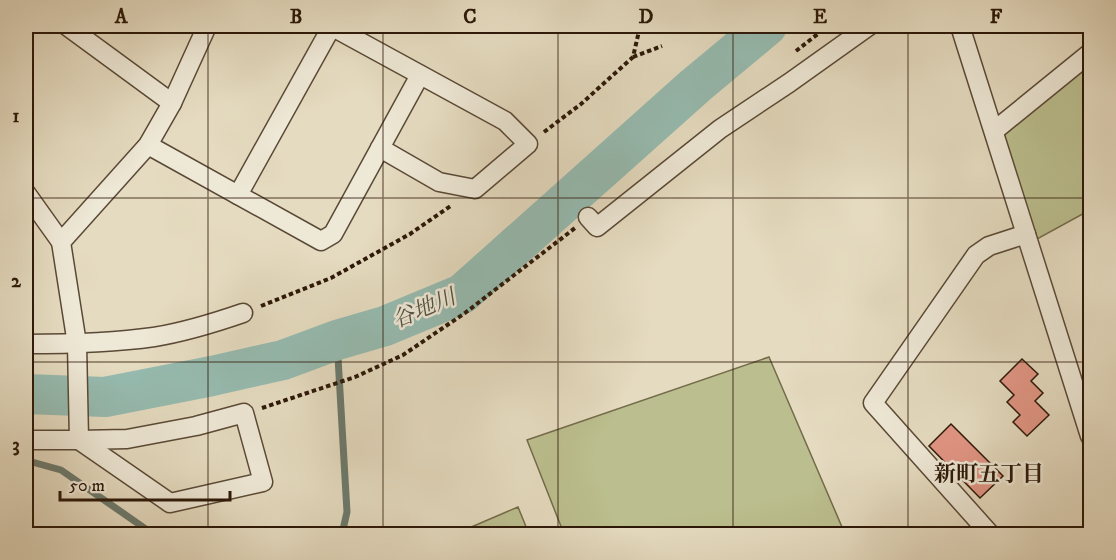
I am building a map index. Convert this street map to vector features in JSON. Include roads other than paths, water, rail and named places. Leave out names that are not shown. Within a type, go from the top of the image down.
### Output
[{"type":"street","points":[[67,26],[172,103]]},
{"type":"street","points":[[61,242],[148,145],[172,103],[207,26]]},
{"type":"street","points":[[238,195],[331,26],[505,121],[528,144],[475,189],[439,182],[380,148]]},
{"type":"street","points":[[588,218],[597,227],[720,129],[869,26]]},
{"type":"street","points":[[960,26],[1090,436]]},
{"type":"street","points":[[994,131],[1088,61]]},
{"type":"street","points":[[148,145],[321,241],[333,234],[420,75]]},
{"type":"street","points":[[26,193],[61,242],[77,351],[78,436]]},
{"type":"street","points":[[990,534],[873,403],[976,255],[989,246],[1026,234]]},
{"type":"street","points":[[26,344],[77,351],[207,325],[243,313]]},
{"type":"street","points":[[26,440],[78,436],[127,439],[196,426],[244,413],[263,482],[170,503],[78,436]]},
{"type":"waterway","name":"谷地川","points":[[26,394],[105,397],[283,360],[337,340],[385,326],[462,294],[695,86],[767,26]]},
{"type":"waterway","points":[[337,340],[347,512],[342,534]]},
{"type":"waterway","points":[[26,462],[61,470],[153,534]]},
{"type":"district","name":"新町五丁目","points":[[989,474]]}]
